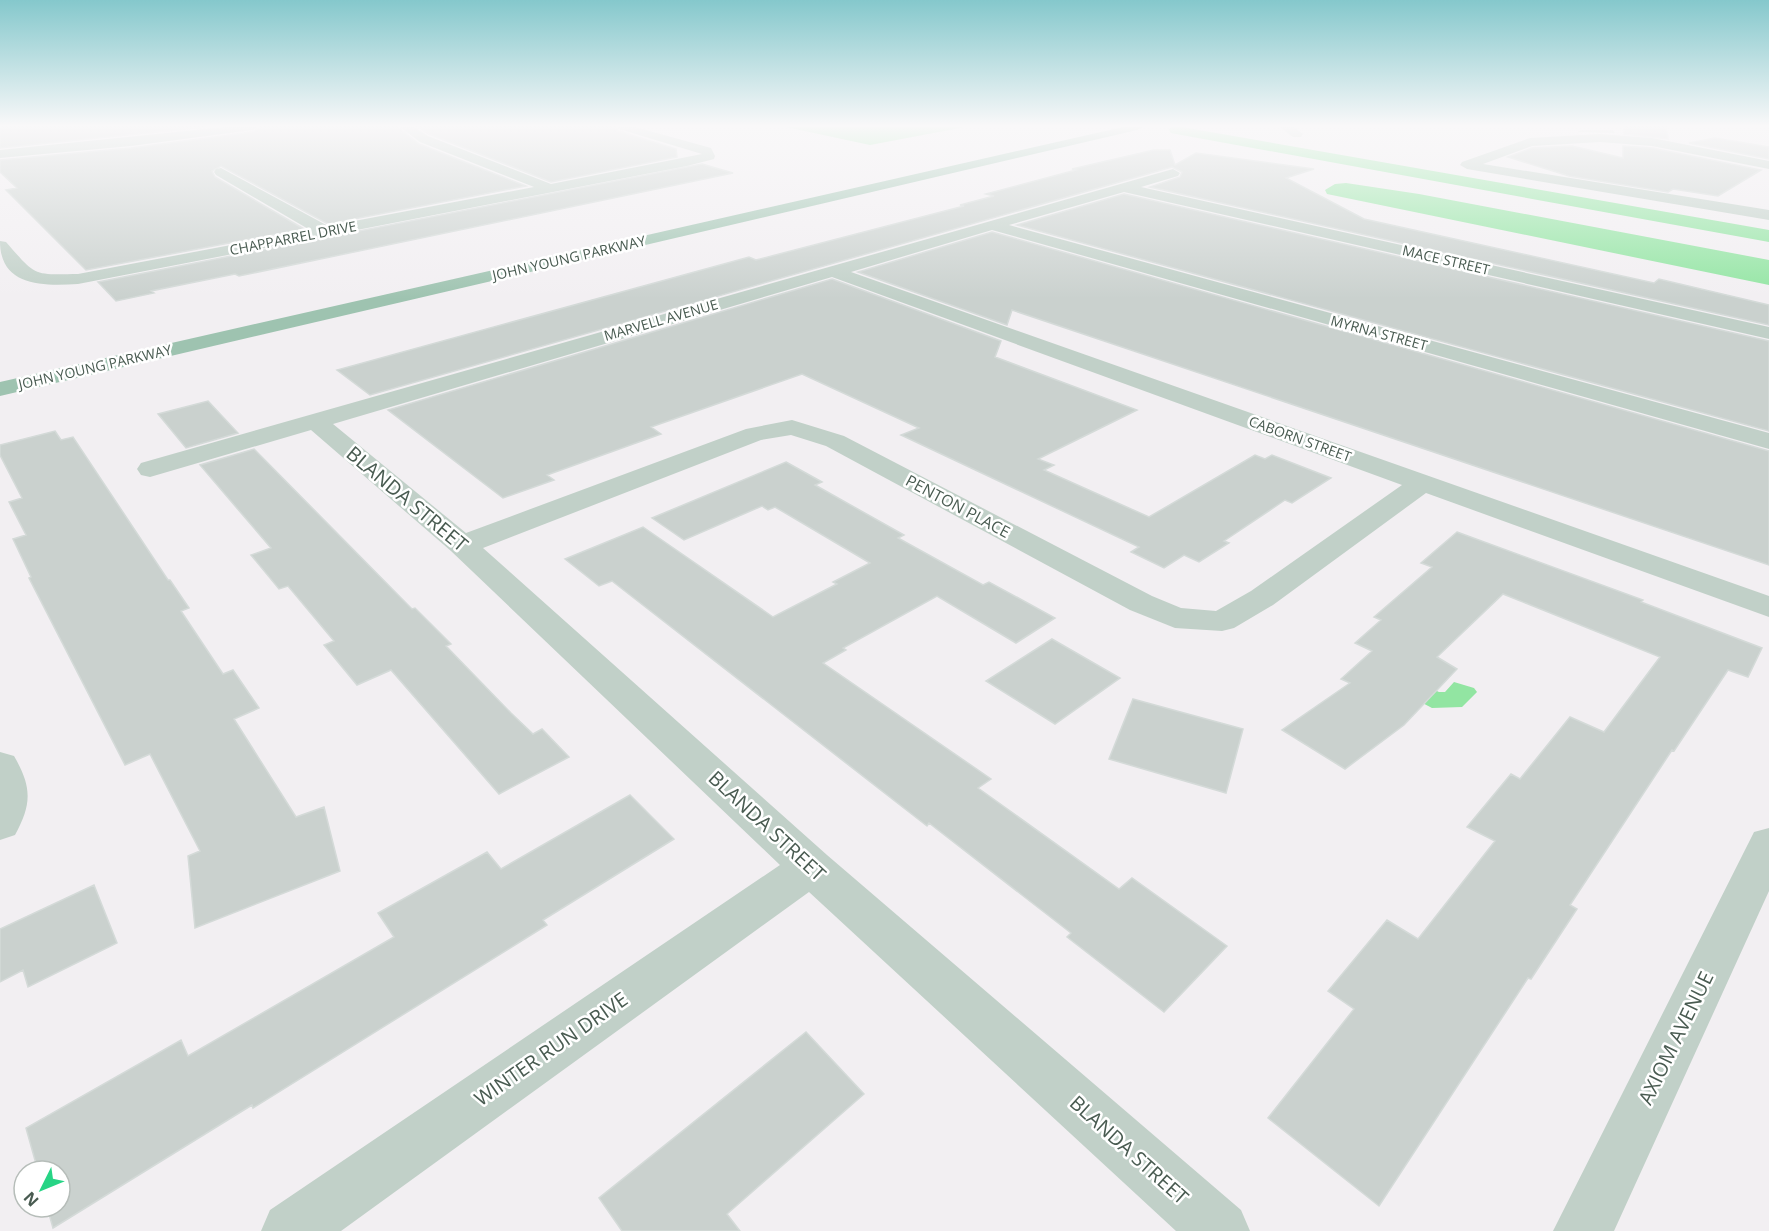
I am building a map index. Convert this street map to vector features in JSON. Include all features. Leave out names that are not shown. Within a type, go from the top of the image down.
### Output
[{"type":"highway","name":"JOHN YOUNG PARKWAY","points":[[397,280],[834,184]]},
{"type":"highway","points":[[880,187],[885,184]]},
{"type":"highway","name":"JOHN YOUNG PARKWAY","points":[[0,388],[891,184]]},
{"type":"street","points":[[243,184],[326,232]]},
{"type":"street","points":[[539,184],[551,189]]},
{"type":"street","name":"CHAPPARREL DRIVE","points":[[0,246],[25,274],[46,280],[78,279],[574,184]]},
{"type":"street","name":"MARVELL AVENUE","points":[[150,469],[1131,184]]},
{"type":"street","points":[[1584,184],[1769,215]]},
{"type":"street","name":"MACE STREET","points":[[1122,187],[1769,333]]},
{"type":"street","name":"MYRNA STREET","points":[[989,225],[1769,441]]},
{"type":"street","name":"CABORN STREET","points":[[831,271],[1769,607]]},
{"type":"street","name":"BLANDA STREET","points":[[314,420],[462,544],[811,867],[1220,1231]]},
{"type":"street","name":"PENTON PLACE","points":[[462,544],[755,434],[792,427],[835,441],[1142,603],[1175,618],[1222,621],[1262,598],[1422,483]]},
{"type":"street","points":[[0,766],[9,790],[9,808],[0,824]]},
{"type":"street","name":"AXIOM AVENUE","points":[[1582,1231],[1769,844]]},
{"type":"street","name":"WINTER RUN DRIVE","points":[[291,1231],[811,867]]},
{"type":"shaded area","points":[[1334,184],[1356,184],[1419,194],[1769,260],[1769,285],[1327,194],[1325,190]]},
{"type":"shaded area","points":[[1454,682],[1474,688],[1477,692],[1462,707],[1432,708],[1415,699],[1426,686],[1439,692],[1445,692]]},
{"type":"building","points":[[13,184],[228,184],[304,229],[86,270],[6,190],[17,188]]},
{"type":"building","points":[[255,184],[526,186],[328,224]]},
{"type":"building","points":[[597,184],[678,184],[239,276],[235,274],[151,291],[154,293],[116,301],[98,282]]},
{"type":"building","points":[[1022,184],[1111,184],[370,395],[337,370],[749,257],[756,260],[964,206],[960,205],[994,196],[986,194]]},
{"type":"building","points":[[1158,184],[1298,184],[1364,219],[1654,283],[1659,279],[1769,305],[1769,325],[1150,187]]},
{"type":"building","points":[[1621,184],[1737,184],[1718,196],[1673,189],[1668,192]]},
{"type":"building","points":[[1124,194],[1769,341],[1769,431],[1017,225]]},
{"type":"building","points":[[992,232],[1769,451],[1769,565],[1012,310],[1007,325],[858,272]]},
{"type":"building","points":[[832,279],[1001,341],[995,357],[1137,410],[1038,459],[1054,465],[1044,470],[1149,517],[1255,455],[1265,459],[1272,455],[1331,478],[1292,503],[1285,500],[1224,541],[1229,543],[1199,562],[1184,555],[1164,568],[1131,552],[1139,547],[901,435],[919,428],[802,374],[651,427],[661,434],[547,475],[554,480],[503,498],[388,410]]},
{"type":"building","points":[[208,401],[238,433],[186,448],[158,414]]},
{"type":"building","points":[[55,431],[61,440],[73,437],[189,608],[181,611],[223,674],[233,670],[259,708],[234,719],[296,817],[324,807],[340,871],[195,928],[188,856],[200,851],[150,754],[125,765],[29,578],[31,577],[13,539],[26,535],[9,502],[22,498],[0,455],[0,445]]},
{"type":"building","points":[[254,449],[412,609],[415,608],[451,644],[446,646],[511,713],[533,734],[542,729],[569,757],[499,794],[391,670],[357,685],[324,645],[334,641],[288,586],[279,589],[251,555],[271,548],[200,465]]},
{"type":"building","points":[[786,462],[822,482],[815,485],[904,535],[898,538],[983,585],[989,582],[1055,618],[1016,643],[937,596],[843,648],[846,650],[823,663],[991,779],[978,788],[1119,889],[1132,878],[1227,946],[1164,1012],[1067,937],[1071,933],[929,823],[927,826],[612,581],[599,586],[565,559],[643,527],[773,617],[837,584],[833,582],[870,563],[775,507],[768,510],[762,506],[684,540],[652,518]]},
{"type":"building","points":[[1457,532],[1643,600],[1641,602],[1762,648],[1748,677],[1728,670],[1674,751],[1672,750],[1570,905],[1577,909],[1531,979],[1528,978],[1379,1206],[1268,1118],[1354,1009],[1328,991],[1387,920],[1418,939],[1495,841],[1467,827],[1511,774],[1520,779],[1570,717],[1604,732],[1660,657],[1503,594],[1437,657],[1457,669],[1404,725],[1345,769],[1282,730],[1350,683],[1341,679],[1372,651],[1355,643],[1381,620],[1374,617],[1432,567],[1421,563]]},
{"type":"building","points":[[1052,639],[1120,678],[1055,724],[986,681]]},
{"type":"building","points":[[1133,699],[1243,729],[1226,793],[1109,759]]},
{"type":"building","points":[[630,795],[674,839],[543,920],[547,925],[253,1108],[252,1105],[72,1216],[72,1159],[35,1159],[26,1128],[181,1040],[188,1056],[394,937],[378,913],[487,852],[501,869]]},
{"type":"building","points":[[94,885],[117,943],[28,987],[23,970],[0,982],[0,929]]},
{"type":"building","points":[[806,1032],[864,1094],[727,1214],[740,1231],[622,1231],[599,1198]]},
{"type":"building","points":[[50,1219],[68,1219],[53,1228]]},
{"type":"waterway","points":[[1481,184],[1769,236]]}]
